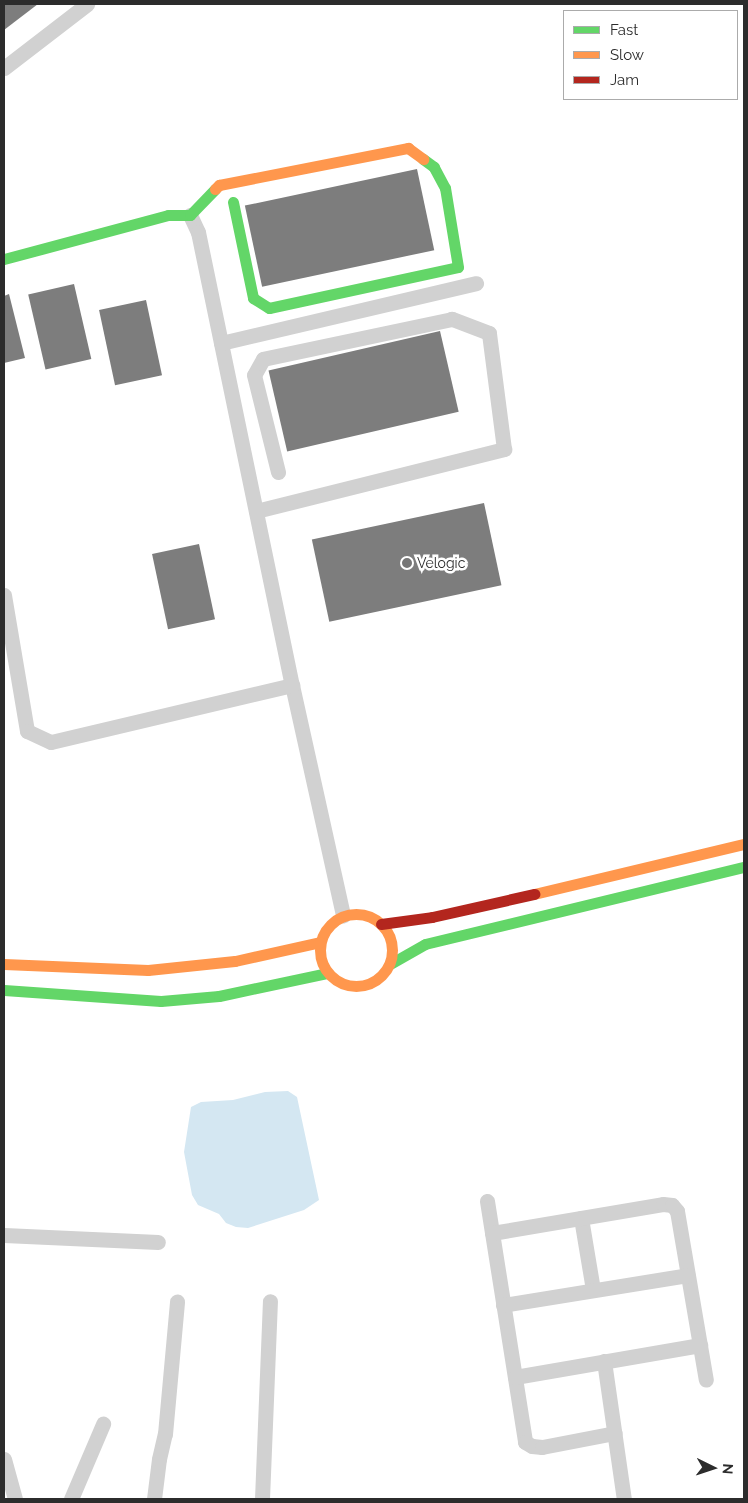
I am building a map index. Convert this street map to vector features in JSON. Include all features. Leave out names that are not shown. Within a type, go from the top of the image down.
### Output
[{"type":"street","points":[[4,68],[86,4]]},
{"type":"street","points":[[4,259],[168,215],[190,215],[219,185],[408,148],[434,167],[445,188],[458,267],[268,308],[252,298],[233,202]]},
{"type":"street","points":[[190,215],[198,232],[292,685],[343,915]]},
{"type":"street","points":[[221,343],[476,283]]},
{"type":"street","points":[[256,512],[504,449],[489,333],[452,319],[263,360],[254,375],[278,472]]},
{"type":"street","points":[[4,595],[27,731],[51,742],[292,685]]},
{"type":"street","points":[[381,924],[449,914],[744,844]]},
{"type":"street","points":[[390,964],[392,943],[381,924],[371,917],[360,914],[343,915],[329,925],[320,942],[320,958],[327,973],[344,985],[360,986],[376,981],[390,964],[425,944],[744,867]]},
{"type":"street","points":[[4,964],[148,970],[235,961],[320,942]]},
{"type":"street","points":[[4,990],[161,1001],[219,996],[327,973]]},
{"type":"street","points":[[487,1201],[525,1442],[532,1446],[542,1447],[615,1433]]},
{"type":"street","points":[[492,1233],[663,1204],[672,1205],[677,1211],[706,1380]]},
{"type":"street","points":[[581,1218],[593,1290]]},
{"type":"street","points":[[4,1235],[158,1242]]},
{"type":"street","points":[[503,1305],[688,1275]]},
{"type":"street","points":[[154,1499],[159,1459],[165,1434],[177,1302]]},
{"type":"street","points":[[262,1499],[270,1302]]},
{"type":"street","points":[[515,1377],[604,1360],[700,1345]]},
{"type":"street","points":[[604,1360],[624,1499]]},
{"type":"street","points":[[71,1499],[103,1424]]},
{"type":"street","points":[[4,1459],[15,1499]]},
{"type":"water","points":[[288,1091],[297,1097],[319,1200],[304,1210],[248,1228],[236,1227],[226,1223],[219,1214],[198,1205],[192,1195],[184,1152],[191,1107],[201,1102],[233,1100],[265,1092]]},
{"type":"building","points":[[4,4],[38,4],[4,30]]},
{"type":"building","points":[[417,169],[434,250],[262,287],[245,206]]},
{"type":"building","points":[[74,284],[91,359],[46,370],[28,295]]},
{"type":"building","points":[[9,294],[25,358],[4,363],[4,296]]},
{"type":"building","points":[[146,300],[162,375],[115,385],[99,310]]},
{"type":"building","points":[[440,331],[459,412],[287,451],[269,371]]},
{"type":"building","name":"Velogic","points":[[484,503],[501,585],[329,622],[312,540]]},
{"type":"building","points":[[199,544],[215,619],[168,629],[152,554]]},
{"type":"traffic: fast","points":[[233,202],[253,298],[269,308],[458,267],[445,188],[434,167],[423,159]]},
{"type":"traffic: fast","points":[[4,259],[168,215],[190,215],[215,189]]},
{"type":"traffic: fast","points":[[390,964],[425,944],[744,867]]},
{"type":"traffic: fast","points":[[4,990],[161,1001],[219,996],[327,973]]},
{"type":"traffic: slow","points":[[215,189],[219,185],[408,148],[423,159]]},
{"type":"traffic: slow","points":[[534,894],[744,844]]},
{"type":"traffic: slow","points":[[363,914],[382,924],[390,936],[392,950],[390,964],[382,976],[370,984],[349,986],[330,976],[322,964],[320,943],[330,924],[342,916],[363,914]]},
{"type":"traffic: slow","points":[[4,964],[148,970],[235,961],[320,942]]},
{"type":"traffic: jam","points":[[381,924],[432,917],[534,894]]},
{"type":"place","name":"Velogic","points":[[407,563]]}]
